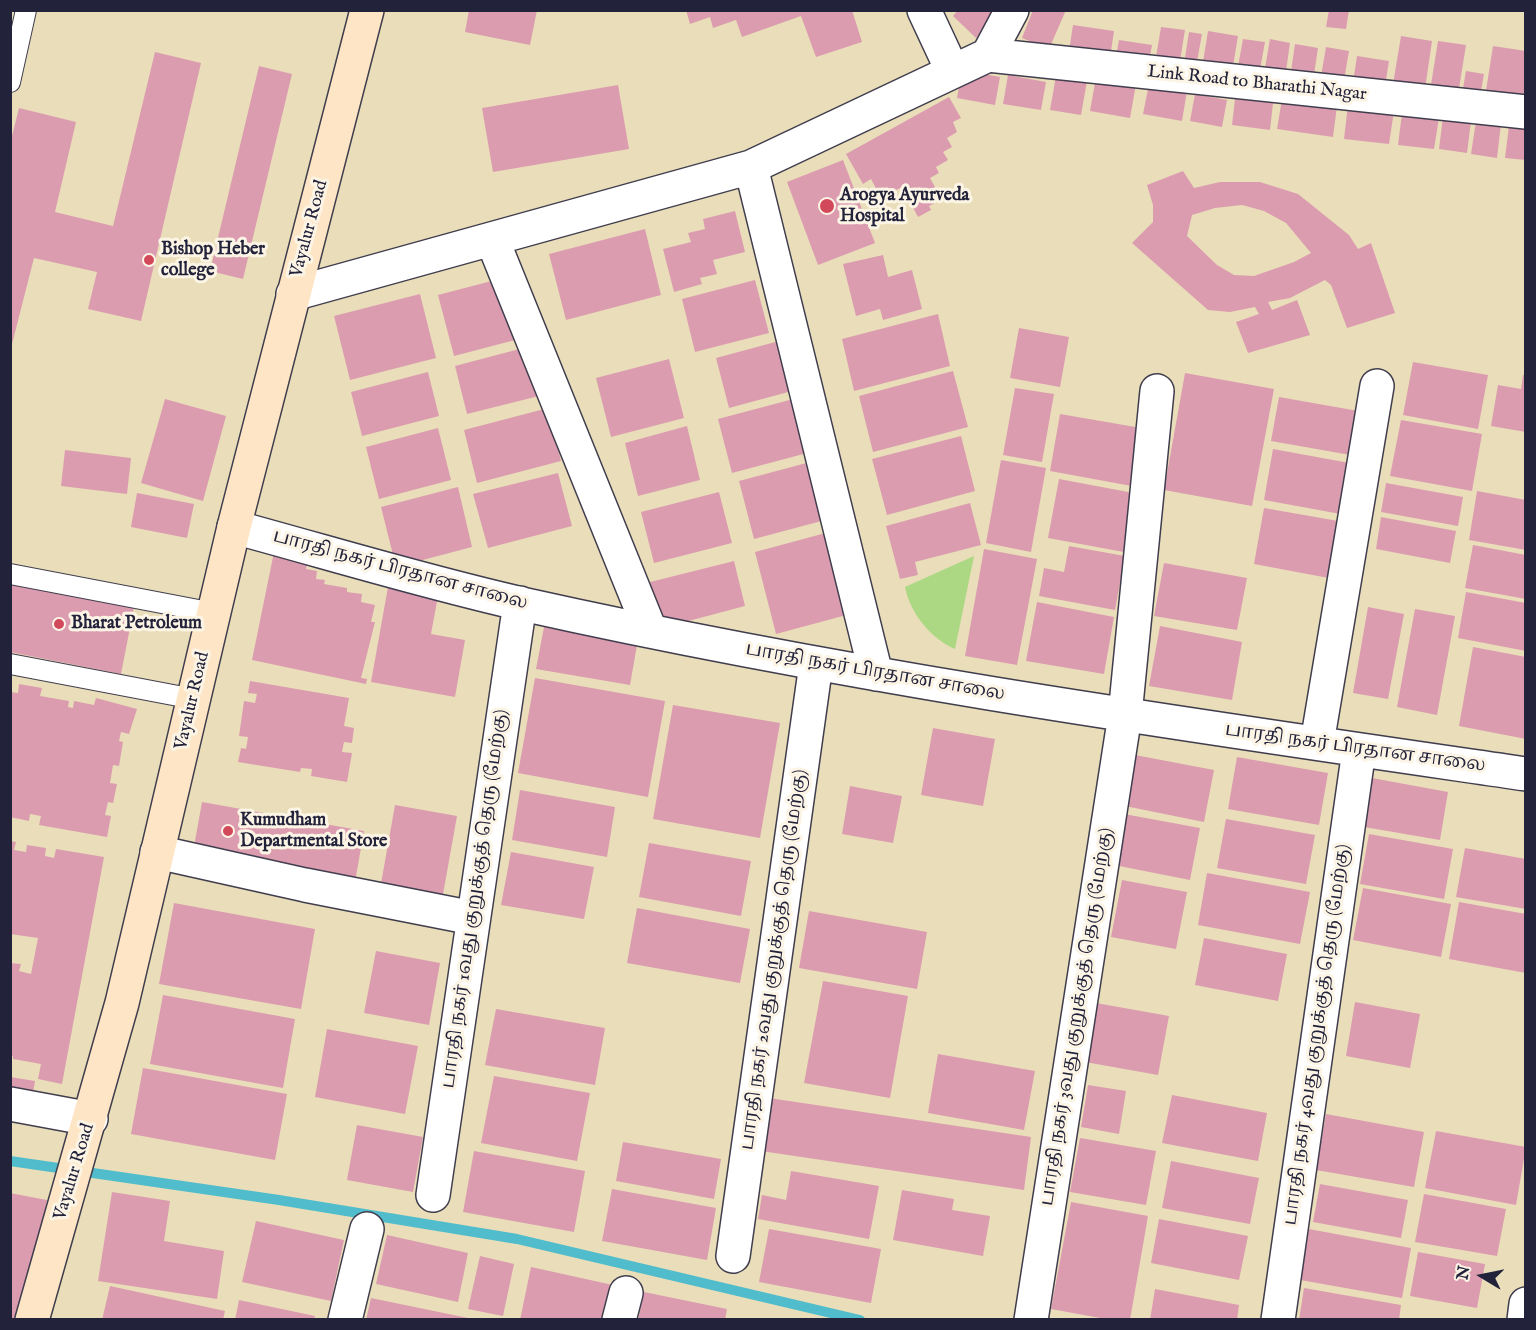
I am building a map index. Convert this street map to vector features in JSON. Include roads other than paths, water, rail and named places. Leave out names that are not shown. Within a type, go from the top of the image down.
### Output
[{"type":"main road","name":"Vayalur Road","points":[[32,1320],[89,1126],[122,1003],[234,527],[367,10]]},
{"type":"street","points":[[924,10],[952,70]]},
{"type":"street","points":[[293,294],[751,167],[952,70],[988,55],[1012,10]]},
{"type":"street","name":"Link Road to Bharathi Nagar","points":[[988,55],[1526,112]]},
{"type":"street","points":[[751,167],[876,674]]},
{"type":"street","points":[[492,239],[650,630]]},
{"type":"street","points":[[1317,743],[1377,386]]},
{"type":"street","name":"பாரதி நகர் 3வது குறுக்குத் தெரு (மேற்கு)","points":[[1031,1320],[1125,715],[1157,391]]},
{"type":"street","name":"பாரதி நகர் பிரதான சாலை","points":[[234,527],[520,603],[816,664],[987,694],[1526,774]]},
{"type":"street","name":"பாரதி நகர் 1வது குறுக்குத் தெரு (மேற்கு)","points":[[432,1195],[520,603]]},
{"type":"street","name":"பாரதி நகர் 2வது குறுக்குத் தெரு (மேற்கு)","points":[[733,1256],[816,664]]},
{"type":"street","name":"பாரதி நகர் 4வது குறுக்குத் தெரு (மேற்கு)","points":[[1278,1320],[1359,750]]},
{"type":"street","points":[[157,852],[305,885],[472,918]]},
{"type":"street","points":[[10,1104],[89,1126]]},
{"type":"street","points":[[345,1320],[367,1229]]},
{"type":"street","points":[[1524,1320],[1526,1304]]},
{"type":"lane","points":[[10,82],[26,10]]},
{"type":"lane","points":[[10,574],[214,613]]},
{"type":"lane","points":[[10,664],[194,699]]},
{"type":"waterway","points":[[10,1161],[279,1200],[517,1239],[860,1320]]},
{"type":"place","name":"Arogya Ayurveda Hospital","points":[[827,206]]},
{"type":"place","name":"Bishop Heber college","points":[[149,260]]},
{"type":"place","name":"Bharat Petroleum","points":[[59,624]]},
{"type":"place","name":"Kumudham Departmental Store","points":[[228,831]]}]
